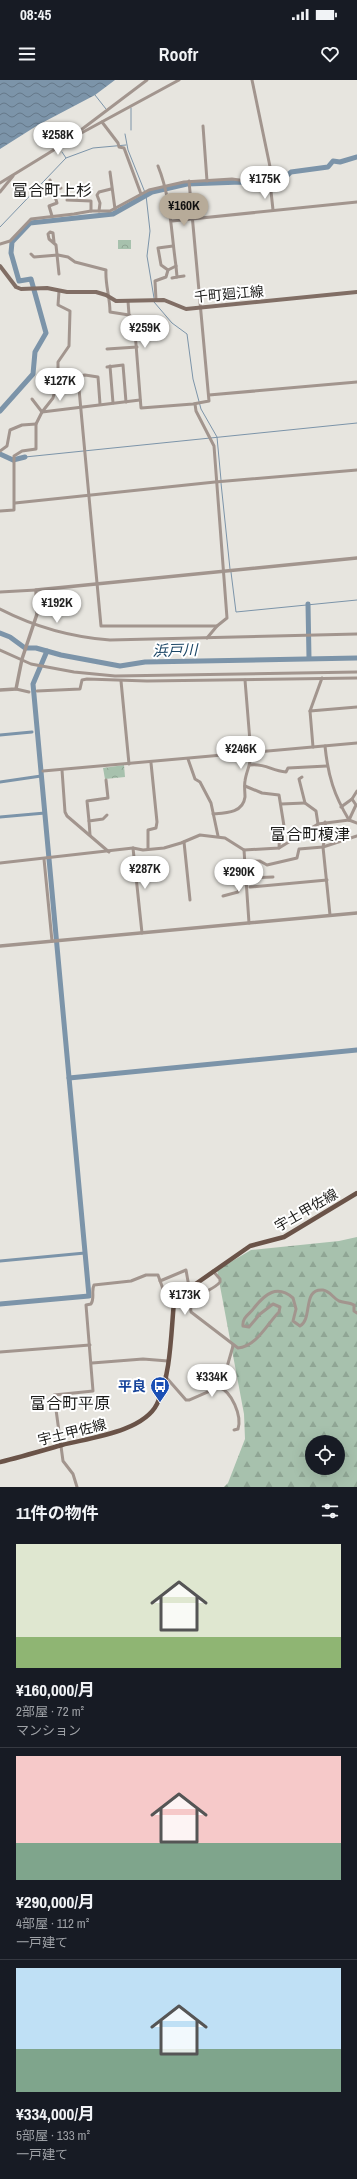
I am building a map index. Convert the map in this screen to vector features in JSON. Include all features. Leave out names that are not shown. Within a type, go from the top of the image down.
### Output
[{"type":"main road","name":"千町廻江線","points":[[0,266],[16,287],[29,290],[37,288],[50,288],[60,291],[96,292],[116,301],[156,300],[170,302],[186,309],[201,309],[357,292]]},
{"type":"main road","name":"宇土甲佐線","points":[[0,1462],[114,1432],[145,1417],[157,1405],[165,1376],[172,1340],[174,1302],[179,1296],[189,1287],[250,1246],[284,1237],[357,1193]]},
{"type":"street","points":[[0,183],[66,141],[147,80]]},
{"type":"street","points":[[66,141],[179,80]]},
{"type":"street","points":[[252,80],[272,182],[271,189],[273,210]]},
{"type":"street","points":[[102,122],[118,143],[119,147],[124,148],[142,194]]},
{"type":"street","points":[[203,126],[207,181]]},
{"type":"street","points":[[158,166],[172,221],[173,246],[177,277]]},
{"type":"street","points":[[110,172],[111,189],[115,208]]},
{"type":"street","points":[[0,192],[13,175]]},
{"type":"street","points":[[0,244],[10,241],[31,219],[91,211],[110,211],[149,190],[164,186],[189,181],[241,179],[262,183],[272,182]]},
{"type":"street","points":[[50,180],[57,203],[49,206],[52,216]]},
{"type":"street","points":[[31,254],[34,257],[58,255],[68,257],[75,262],[106,270],[110,298],[110,312],[129,315],[134,319],[140,400],[142,408],[195,404],[209,401],[189,181]]},
{"type":"street","points":[[53,190],[61,188]]},
{"type":"street","points":[[99,211],[100,203],[97,196],[99,192],[111,189]]},
{"type":"street","points":[[67,200],[91,201],[91,211]]},
{"type":"street","points":[[172,221],[357,202]]},
{"type":"street","points":[[54,242],[58,255],[59,274]]},
{"type":"street","points":[[168,270],[161,266],[158,248],[173,246]]},
{"type":"street","points":[[156,300],[156,281],[166,277],[168,270],[176,266]]},
{"type":"street","points":[[172,278],[184,276]]},
{"type":"street","points":[[0,511],[14,510],[14,456],[22,452],[36,449],[36,424],[42,412],[54,398],[58,380],[58,362],[68,346],[70,311],[58,305],[60,291]]},
{"type":"street","points":[[128,301],[129,315]]},
{"type":"street","points":[[107,349],[137,347]]},
{"type":"street","points":[[113,403],[108,367],[123,365],[126,402]]},
{"type":"street","points":[[58,380],[85,375],[98,377],[100,404]]},
{"type":"street","points":[[209,395],[357,382]]},
{"type":"street","points":[[79,389],[101,626],[217,626]]},
{"type":"street","points":[[32,399],[42,412]]},
{"type":"street","points":[[42,412],[80,406],[140,400]]},
{"type":"street","points":[[195,404],[196,411],[213,441],[227,618],[217,626],[207,638]]},
{"type":"street","points":[[0,451],[7,446],[10,430],[22,425],[36,424]]},
{"type":"street","points":[[15,503],[217,482],[357,470]]},
{"type":"street","points":[[0,592],[36,590],[233,569],[357,558]]},
{"type":"street","points":[[16,689],[22,659],[37,610],[36,590]]},
{"type":"street","points":[[0,609],[32,624],[91,638],[134,640],[357,634]]},
{"type":"street","points":[[0,650],[31,664],[115,676],[357,672]]},
{"type":"street","points":[[313,747],[310,711],[322,678]]},
{"type":"street","points":[[37,692],[80,689],[82,680],[87,679],[122,681],[357,678]]},
{"type":"street","points":[[213,814],[233,813],[242,806],[245,798],[245,786],[251,754],[245,680]]},
{"type":"street","points":[[122,681],[129,764]]},
{"type":"street","points":[[0,690],[16,689],[29,692]]},
{"type":"street","points":[[310,711],[357,707]]},
{"type":"street","points":[[43,771],[151,763],[357,743]]},
{"type":"street","points":[[325,746],[327,766],[341,807],[349,820]]},
{"type":"street","points":[[188,759],[195,779],[200,782],[211,803],[218,836]]},
{"type":"street","points":[[148,849],[148,830],[156,828],[157,822],[151,763]]},
{"type":"street","points":[[250,765],[263,764],[278,771],[286,772],[288,768],[327,766]]},
{"type":"street","points":[[62,770],[65,812],[67,816],[108,852]]},
{"type":"street","points":[[302,777],[299,779],[305,803]]},
{"type":"street","points":[[90,835],[87,801],[108,798],[106,780]]},
{"type":"street","points":[[245,786],[262,793],[279,795],[284,826],[280,827],[278,848]]},
{"type":"street","points":[[341,807],[352,799],[357,791]]},
{"type":"street","points":[[349,820],[356,805],[352,799]]},
{"type":"street","points":[[281,804],[305,803],[316,811],[318,824]]},
{"type":"street","points":[[89,821],[103,819],[107,815]]},
{"type":"street","points":[[0,863],[133,848],[148,849],[173,846],[200,835],[218,836],[244,850],[278,848],[318,824],[349,820],[357,823]]},
{"type":"street","points":[[325,822],[326,831],[323,847],[330,915]]},
{"type":"street","points":[[244,862],[260,861],[267,865],[297,858],[299,849],[323,847],[357,836]]},
{"type":"street","points":[[184,842],[190,900]]},
{"type":"street","points":[[133,848],[142,933]]},
{"type":"street","points":[[244,850],[250,923]]},
{"type":"street","points":[[45,858],[53,941]]},
{"type":"street","points":[[254,862],[257,878]]},
{"type":"street","points":[[224,896],[238,892],[245,873]]},
{"type":"street","points":[[246,878],[273,877]]},
{"type":"street","points":[[250,887],[327,880]]},
{"type":"street","points":[[0,946],[357,913]]},
{"type":"street","points":[[160,1281],[186,1270],[189,1287]]},
{"type":"street","points":[[213,1271],[220,1279],[220,1282],[213,1290],[200,1294],[194,1301],[191,1310],[193,1315],[233,1346],[242,1348],[249,1344],[279,1312],[280,1307],[273,1304],[260,1314],[249,1327],[243,1326],[244,1318],[262,1298],[274,1291],[287,1293],[293,1298],[296,1309],[294,1321],[300,1326],[306,1318],[310,1296],[318,1291],[326,1291],[339,1301],[352,1304],[354,1311],[357,1313]]},
{"type":"street","points":[[77,1487],[73,1474],[63,1461],[54,1395],[93,1391],[92,1363],[86,1306],[91,1304],[93,1301],[94,1285],[131,1281],[146,1275],[158,1275],[163,1289],[172,1290],[179,1296]]},
{"type":"street","points":[[0,1352],[90,1345]]},
{"type":"street","points":[[165,1376],[187,1401],[228,1383],[227,1367],[233,1346]]},
{"type":"street","points":[[92,1363],[143,1359],[168,1361]]},
{"type":"street","points":[[218,1387],[227,1392],[237,1408],[239,1426],[234,1430]]},
{"type":"green space","points":[[118,240],[131,240],[131,249],[118,249]]},
{"type":"green space","points":[[124,765],[125,777],[105,779],[103,768]]},
{"type":"green space","points":[[357,1237],[357,1487],[224,1487],[228,1483],[245,1439],[244,1414],[217,1270],[251,1250],[339,1241]]},
{"type":"water","points":[[0,80],[115,80],[95,95],[38,125],[0,149]]},
{"type":"waterway","points":[[95,95],[106,109]]},
{"type":"waterway","points":[[131,108],[131,130]]},
{"type":"waterway","points":[[42,124],[57,143]]},
{"type":"waterway","points":[[125,134],[128,150],[146,195],[150,231],[147,256],[154,298]]},
{"type":"waterway","points":[[66,158],[93,148],[126,145]]},
{"type":"waterway","points":[[0,227],[66,158],[62,152]]},
{"type":"waterway","points":[[0,411],[33,374],[35,352],[46,333],[31,279],[19,281],[11,253],[12,242],[30,223],[113,214],[152,192],[187,184],[241,182],[268,187],[280,182],[291,172],[328,167],[333,161],[340,162],[357,157]]},
{"type":"waterway","points":[[154,302],[172,323],[187,334],[193,379],[201,409],[217,437],[221,480]]},
{"type":"waterway","points":[[25,457],[357,423]]},
{"type":"waterway","points":[[0,454],[13,460],[25,457]]},
{"type":"waterway","points":[[221,483],[230,569]]},
{"type":"waterway","points":[[231,572],[236,612],[357,600]]},
{"type":"waterway","points":[[308,604],[309,658]]},
{"type":"waterway","name":"浜戸川","points":[[0,633],[10,637],[25,648],[36,648],[61,655],[120,666],[145,662],[357,658]]},
{"type":"waterway","points":[[0,1304],[89,1296],[33,684],[47,651]]},
{"type":"waterway","points":[[0,735],[32,732]]},
{"type":"waterway","points":[[0,782],[41,776]]},
{"type":"waterway","points":[[0,817],[45,813]]},
{"type":"waterway","points":[[69,1078],[357,1050]]},
{"type":"waterway","points":[[0,1261],[85,1253]]},
{"type":"place","name":"平良","points":[[160,1403]]},
{"type":"district","name":"富合町上杉","points":[[52,190]]},
{"type":"district","name":"富合町榎津","points":[[310,834]]},
{"type":"district","name":"富合町平原","points":[[70,1403]]}]
